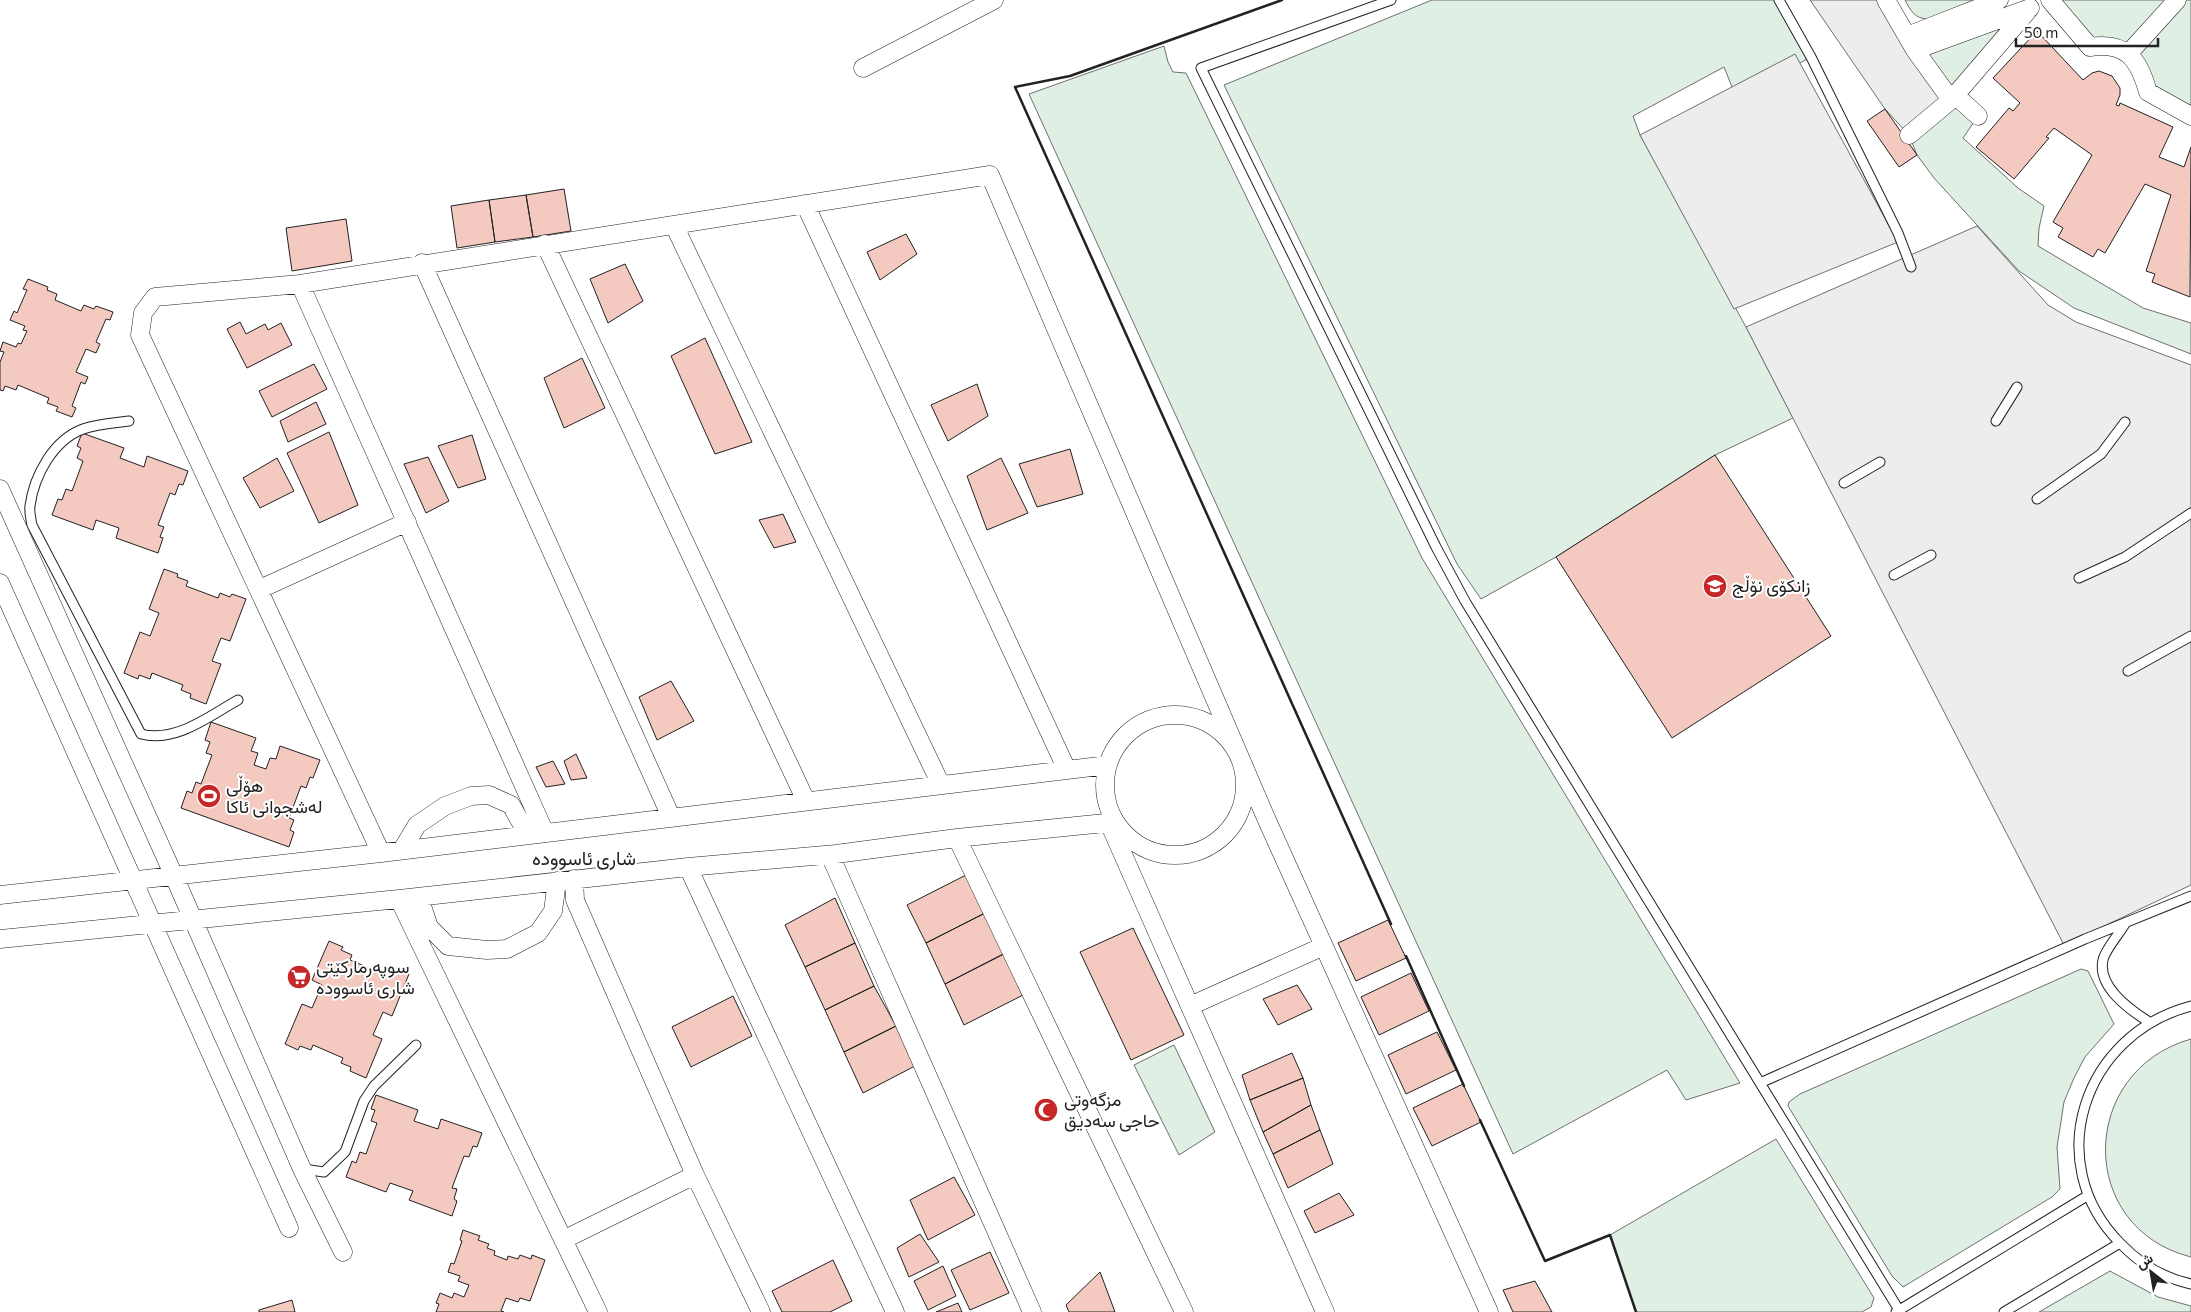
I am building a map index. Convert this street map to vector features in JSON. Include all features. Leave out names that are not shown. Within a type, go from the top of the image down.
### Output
[{"type":"street","points":[[863,68],[994,0]]},
{"type":"street","points":[[1886,0],[1911,43],[1953,98],[1978,116]]},
{"type":"street","points":[[1911,43],[1999,0]]},
{"type":"street","points":[[1911,43],[2030,8],[2050,0],[2090,47],[2109,46],[2128,54],[2139,67],[2148,92],[2189,109]]},
{"type":"street","points":[[2128,54],[2177,0]]},
{"type":"street","points":[[1909,135],[1953,98],[2030,8]]},
{"type":"street","points":[[381,853],[260,589],[140,335],[142,313],[155,297],[300,284],[422,263],[990,175],[1243,764],[1489,1312]]},
{"type":"street","points":[[805,204],[1067,770]]},
{"type":"street","points":[[674,224],[941,785]]},
{"type":"street","points":[[545,244],[806,801]]},
{"type":"street","points":[[422,263],[670,817]]},
{"type":"street","points":[[300,284],[407,522],[537,834]]},
{"type":"street","points":[[0,489],[174,876],[302,1169],[343,1252]]},
{"type":"street","points":[[260,589],[407,522]]},
{"type":"street","points":[[0,583],[151,924],[289,1228]]},
{"type":"street","points":[[0,939],[419,897],[688,867],[830,855],[958,838],[1112,822],[1130,839],[1150,850],[1172,855],[1194,853],[1214,844],[1231,828],[1242,808],[1246,786],[1243,764],[1233,744],[1218,728],[1198,718],[1175,714],[1153,718],[1133,728],[1117,745],[1108,765],[1105,784],[1107,804],[1112,822],[1190,1006],[1325,1312]]},
{"type":"street","points":[[0,895],[381,853],[1108,765]]},
{"type":"street","points":[[402,850],[417,826],[445,806],[471,796],[489,796],[511,805],[537,834]]},
{"type":"street","points":[[958,838],[1184,1312]]},
{"type":"street","points":[[830,855],[1032,1312]]},
{"type":"street","points":[[688,867],[895,1312]]},
{"type":"street","points":[[419,897],[429,927],[448,946],[487,950],[507,949],[538,933],[553,911],[566,880]]},
{"type":"street","points":[[566,880],[696,1175],[761,1312]]},
{"type":"street","points":[[399,899],[598,1312]]},
{"type":"street","points":[[1190,1006],[1324,946]]},
{"type":"street","points":[[563,1240],[696,1175]]},
{"type":"lane","points":[[1391,0],[1201,68],[1436,546],[1465,601],[1898,1311],[2087,1196]]},
{"type":"lane","points":[[1779,0],[1811,57],[1894,224],[1911,267]]},
{"type":"lane","points":[[1996,421],[2017,388]]},
{"type":"lane","points":[[129,421],[83,429],[65,439],[48,459],[37,477],[29,508],[32,526],[141,734],[155,738],[188,729],[238,700]]},
{"type":"lane","points":[[2037,499],[2100,454],[2125,422]]},
{"type":"lane","points":[[1844,483],[1880,462]]},
{"type":"lane","points":[[2079,578],[2126,556],[2191,513]]},
{"type":"lane","points":[[1894,575],[1931,555]]},
{"type":"lane","points":[[50,601],[66,592]]},
{"type":"lane","points":[[2128,671],[2191,636]]},
{"type":"lane","points":[[1760,1083],[2191,896]]},
{"type":"lane","points":[[2125,924],[2103,959],[2104,976],[2119,1000],[2129,1010],[2148,1022]]},
{"type":"lane","points":[[2191,1006],[2148,1022],[2108,1058],[2096,1077],[2086,1100],[2078,1147],[2087,1196],[2106,1229],[2134,1258],[2169,1278],[2191,1284]]},
{"type":"lane","points":[[302,1169],[324,1172],[345,1152],[364,1101],[374,1086],[416,1045]]},
{"type":"lane","points":[[2004,1312],[2120,1243]]},
{"type":"green space","points":[[1432,0],[1779,0],[1811,57],[1736,97],[1724,67],[1633,116],[1640,135],[1746,327],[1793,418],[1715,455],[1556,557],[1481,599],[1457,564],[1224,85]]},
{"type":"green space","points":[[1905,0],[1976,0],[1928,19],[1923,19],[1916,16]]},
{"type":"green space","points":[[2050,0],[2191,0],[2191,116],[2148,92],[2139,67],[2099,46]]},
{"type":"green space","points":[[2030,8],[1955,95],[1978,116],[1963,138],[2018,188],[2044,206],[2039,228],[2038,246],[2143,308],[2191,323],[2191,354],[2074,308],[2019,271],[1934,178],[1917,155],[1909,135],[1915,50]]},
{"type":"green space","points":[[1164,46],[1173,72],[1186,73],[1422,558],[1740,1083],[1686,1100],[1667,1070],[1513,1154],[1029,94]]},
{"type":"green space","points":[[2081,969],[2088,971],[2114,1024],[2085,1057],[2064,1102],[2057,1147],[2060,1189],[2052,1197],[1903,1287],[1892,1276],[1788,1106],[1789,1102],[1800,1094]]},
{"type":"green space","points":[[2191,1039],[2191,1257],[2153,1241],[2127,1215],[2111,1184],[2106,1149],[2111,1114],[2127,1082],[2154,1056]]},
{"type":"green space","points":[[1174,1045],[1215,1132],[1179,1155],[1134,1065]]},
{"type":"green space","points":[[1776,1139],[1874,1298],[1871,1307],[1862,1312],[1636,1312],[1610,1235]]},
{"type":"green space","points":[[2110,1271],[2158,1297],[2191,1306],[2191,1312],[2039,1312]]},
{"type":"shaded area","points":[[1810,0],[1886,0],[1951,100],[1909,135],[1885,109]]},
{"type":"shaded area","points":[[1795,54],[1898,242],[1734,309],[1640,135]]},
{"type":"shaded area","points":[[1977,226],[2048,305],[2076,322],[2191,365],[2191,885],[2064,945],[1746,327]]},
{"type":"building","points":[[2037,31],[2083,80],[2092,73],[2099,71],[2112,76],[2120,88],[2120,95],[2116,105],[2119,106],[2120,103],[2173,127],[2159,157],[2184,167],[2191,147],[2190,297],[2152,282],[2155,274],[2146,271],[2171,195],[2145,184],[2105,253],[2098,249],[2093,257],[2058,237],[2063,228],[2053,222],[2092,155],[2054,128],[2046,137],[2049,138],[2014,179],[1976,147],[2009,108],[2013,111],[2020,103],[1993,78]]},
{"type":"building","points":[[1885,109],[1917,155],[1899,167],[1867,121]]},
{"type":"building","points":[[564,189],[571,231],[533,237],[526,195]]},
{"type":"building","points":[[526,195],[533,237],[495,242],[489,200]]},
{"type":"building","points":[[489,200],[495,242],[457,248],[451,206]]},
{"type":"building","points":[[346,219],[352,261],[292,271],[286,228]]},
{"type":"building","points":[[906,234],[917,254],[880,280],[867,252]]},
{"type":"building","points":[[625,264],[643,301],[608,323],[590,279]]},
{"type":"building","points":[[28,279],[48,287],[47,290],[57,294],[55,300],[81,311],[84,305],[94,309],[96,306],[113,312],[110,320],[106,319],[96,342],[100,344],[96,353],[86,349],[76,372],[88,377],[85,384],[81,382],[72,406],[76,408],[72,417],[56,411],[58,407],[47,403],[49,398],[18,385],[16,390],[5,386],[3,391],[0,390],[0,362],[4,352],[0,351],[3,342],[16,347],[18,343],[21,344],[27,331],[23,330],[25,326],[10,320],[14,311],[17,313],[27,290],[23,289]]},
{"type":"building","points":[[240,322],[246,334],[265,324],[268,330],[281,323],[292,345],[247,368],[227,329]]},
{"type":"building","points":[[705,338],[752,442],[715,454],[671,356]]},
{"type":"building","points":[[582,358],[605,408],[564,428],[544,378]]},
{"type":"building","points":[[314,364],[327,389],[272,417],[259,391]]},
{"type":"building","points":[[977,384],[988,416],[948,441],[931,405]]},
{"type":"building","points":[[316,402],[326,424],[288,442],[280,421]]},
{"type":"building","points":[[329,432],[358,505],[319,523],[287,453]]},
{"type":"building","points":[[82,433],[124,448],[120,458],[144,467],[147,456],[188,471],[183,485],[179,484],[175,495],[170,493],[158,525],[164,527],[160,537],[163,538],[158,553],[116,538],[119,528],[96,520],[93,530],[52,515],[58,499],[62,500],[66,489],[72,491],[83,461],[77,458],[81,448],[77,446]]},
{"type":"building","points":[[472,435],[486,479],[458,488],[438,446]]},
{"type":"building","points":[[1070,449],[1083,494],[1037,507],[1019,464]]},
{"type":"building","points":[[1715,455],[1831,636],[1672,738],[1556,557]]},
{"type":"building","points":[[428,457],[449,501],[426,513],[404,464]]},
{"type":"building","points":[[277,458],[294,491],[260,508],[243,478]]},
{"type":"building","points":[[1001,458],[1028,513],[987,530],[967,476]]},
{"type":"building","points":[[783,514],[796,542],[774,548],[759,520]]},
{"type":"building","points":[[164,569],[178,574],[177,577],[188,581],[186,586],[218,598],[220,593],[230,597],[232,594],[246,599],[230,641],[221,638],[212,661],[221,664],[206,704],[190,698],[191,694],[181,690],[183,685],[152,673],[150,679],[139,675],[138,679],[124,673],[140,632],[150,636],[159,613],[149,609]]},
{"type":"building","points":[[671,681],[694,721],[657,740],[639,697]]},
{"type":"building","points":[[211,722],[256,738],[251,751],[258,753],[254,765],[266,769],[270,758],[276,759],[280,746],[320,760],[313,778],[310,777],[306,788],[301,786],[289,818],[294,820],[290,830],[294,832],[289,847],[181,808],[187,791],[192,793],[196,782],[201,784],[212,755],[206,753],[210,742],[205,740]]},
{"type":"building","points":[[576,754],[587,778],[571,780],[564,761]]},
{"type":"building","points":[[553,761],[565,784],[546,787],[536,767]]},
{"type":"building","points":[[966,875],[987,912],[926,943],[907,905]]},
{"type":"building","points":[[835,898],[855,943],[805,967],[785,925]]},
{"type":"building","points":[[987,912],[1005,953],[945,984],[926,943]]},
{"type":"building","points":[[1388,920],[1406,958],[1356,981],[1338,943]]},
{"type":"building","points":[[1133,928],[1184,1035],[1131,1060],[1080,952]]},
{"type":"building","points":[[329,941],[343,947],[341,950],[352,955],[350,960],[381,973],[384,968],[393,972],[395,968],[409,974],[392,1016],[383,1012],[373,1035],[382,1039],[366,1078],[350,1071],[351,1067],[341,1063],[343,1058],[313,1045],[311,1050],[300,1046],[298,1050],[285,1044],[302,1004],[312,1008],[322,985],[312,980]]},
{"type":"building","points":[[855,943],[874,986],[825,1010],[805,967]]},
{"type":"building","points":[[1006,953],[1025,994],[964,1025],[945,984]]},
{"type":"building","points":[[1411,973],[1429,1011],[1379,1035],[1361,997]]},
{"type":"building","points":[[1297,985],[1312,1009],[1278,1025],[1263,999]]},
{"type":"building","points":[[874,986],[896,1026],[844,1052],[825,1010]]},
{"type":"building","points":[[733,996],[752,1036],[691,1067],[672,1027]]},
{"type":"building","points":[[896,1026],[915,1066],[863,1093],[844,1052]]},
{"type":"building","points":[[1437,1032],[1456,1070],[1406,1094],[1388,1055]]},
{"type":"building","points":[[1292,1053],[1303,1078],[1250,1100],[1242,1075]]},
{"type":"building","points":[[1303,1078],[1311,1105],[1263,1132],[1250,1100]]},
{"type":"building","points":[[1463,1084],[1481,1122],[1432,1146],[1413,1108]]},
{"type":"building","points":[[376,1095],[418,1110],[414,1121],[438,1129],[441,1119],[482,1133],[477,1147],[473,1146],[469,1157],[464,1156],[452,1188],[457,1189],[454,1199],[457,1201],[452,1216],[409,1200],[413,1191],[390,1183],[386,1192],[346,1177],[352,1161],[356,1163],[360,1152],[366,1154],[377,1123],[371,1121],[375,1110],[371,1109]]},
{"type":"building","points":[[1311,1105],[1320,1130],[1273,1154],[1263,1132]]},
{"type":"building","points":[[1320,1130],[1333,1164],[1288,1188],[1273,1154]]},
{"type":"building","points":[[954,1177],[975,1215],[928,1240],[910,1200]]},
{"type":"building","points":[[1339,1193],[1354,1215],[1315,1233],[1304,1211]]},
{"type":"building","points":[[463,1230],[480,1236],[478,1240],[489,1244],[487,1248],[495,1251],[494,1255],[507,1260],[508,1256],[518,1259],[520,1255],[531,1259],[532,1255],[545,1260],[530,1301],[520,1298],[518,1302],[506,1298],[501,1311],[504,1312],[436,1312],[439,1304],[436,1303],[440,1293],[452,1298],[454,1293],[464,1297],[469,1285],[458,1281],[460,1276],[448,1272],[451,1263],[454,1264],[462,1241],[460,1240]]},
{"type":"building","points":[[920,1234],[939,1262],[909,1277],[897,1248]]},
{"type":"building","points":[[990,1252],[1009,1293],[970,1310],[951,1270]]},
{"type":"building","points":[[833,1260],[852,1301],[830,1312],[782,1312],[772,1291]]},
{"type":"building","points":[[943,1266],[956,1296],[928,1310],[914,1281]]},
{"type":"building","points":[[1100,1272],[1115,1312],[1069,1312],[1066,1305]]},
{"type":"building","points":[[1535,1281],[1552,1312],[1513,1312],[1503,1290]]},
{"type":"building","points":[[292,1300],[295,1312],[259,1312],[259,1310]]},
{"type":"building","points":[[958,1303],[962,1312],[936,1312]]},
{"type":"wall","points":[[1282,0],[1070,76],[1015,87],[1391,924]]},
{"type":"wall","points":[[1406,956],[1464,1086]]},
{"type":"wall","points":[[1480,1120],[1545,1261],[1610,1235],[1636,1312]]},
{"type":"place","name":"زانکۆی نۆڵج","points":[[1715,586]]},
{"type":"place","name":"هۆڵی لەشجوانی ئاکا","points":[[209,796]]},
{"type":"place","name":"سوپەرمارکێتی شاری ئاسوودە","points":[[299,977]]},
{"type":"place","name":"مزگەوتی حاجی سەدیق","points":[[1046,1110]]},
{"type":"district","name":"شاری ئاسوودە","points":[[584,858]]}]
